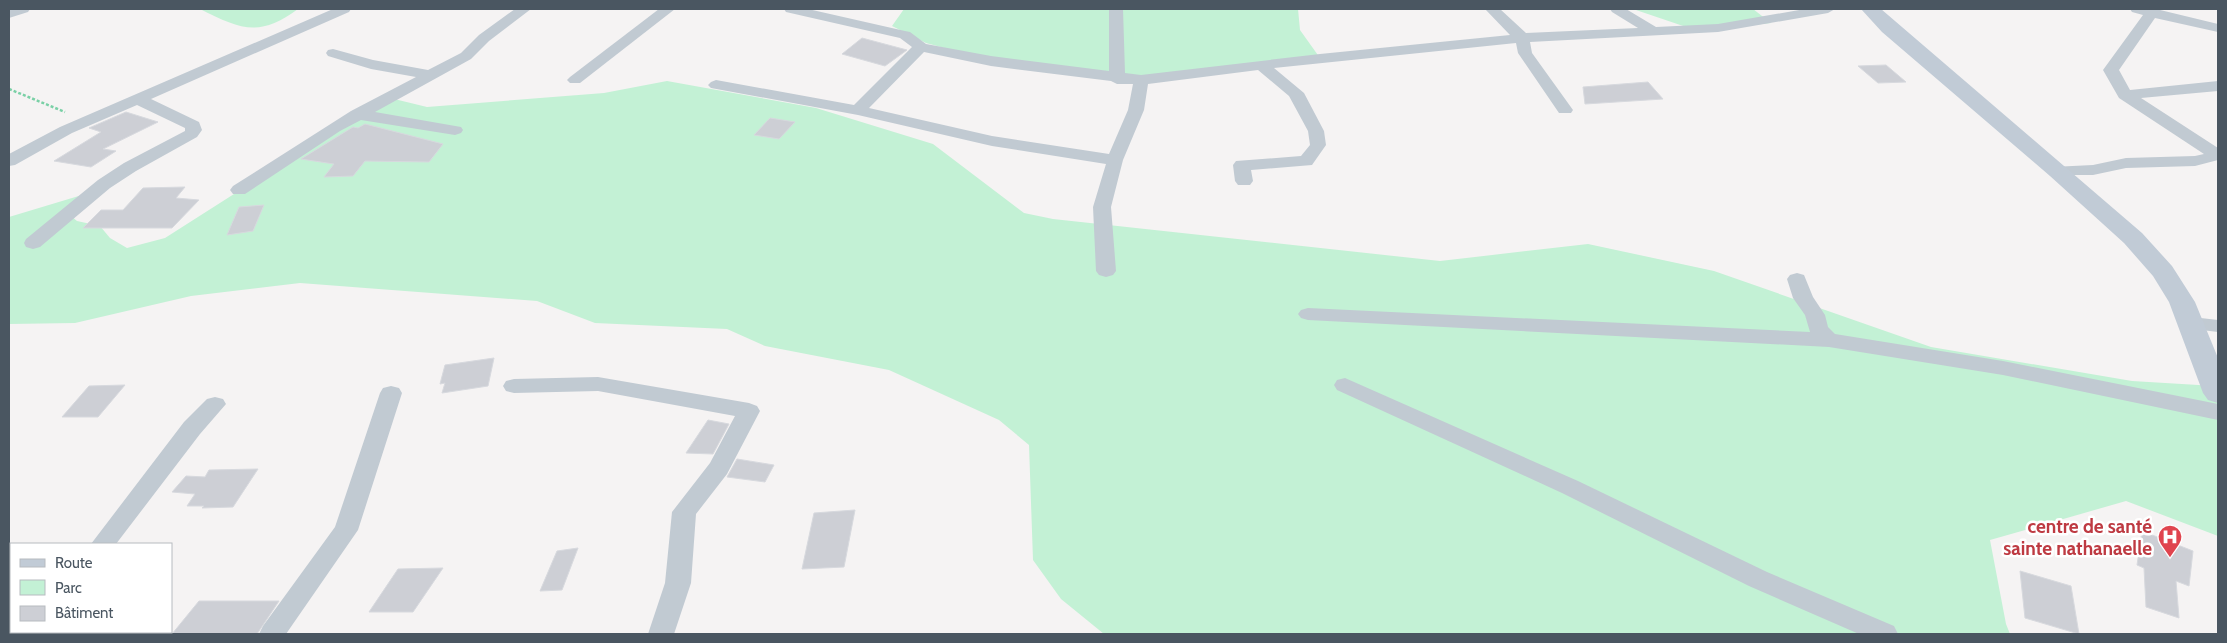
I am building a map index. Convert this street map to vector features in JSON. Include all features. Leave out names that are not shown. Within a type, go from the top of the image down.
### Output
[{"type":"street","points":[[9,14],[22,9]]},
{"type":"street","points":[[9,160],[87,120],[344,9]]},
{"type":"street","points":[[239,190],[357,114],[466,56],[484,38],[524,9]]},
{"type":"street","points":[[575,80],[668,9]]},
{"type":"street","points":[[791,9],[818,12],[905,35],[921,47],[991,61],[1141,80],[1262,65],[1522,38],[1718,28],[1828,9]]},
{"type":"street","points":[[1116,9],[1117,78]]},
{"type":"street","points":[[1492,9],[1522,38],[1525,53],[1564,110]]},
{"type":"street","points":[[1616,9],[1653,31]]},
{"type":"street","points":[[1870,9],[1889,28],[2058,172],[2132,238],[2163,272],[2182,302],[2218,393]]},
{"type":"street","points":[[2218,28],[2144,11],[2111,70],[2125,95],[2218,155]]},
{"type":"street","points":[[858,110],[921,47]]},
{"type":"street","points":[[333,53],[372,64],[429,75]]},
{"type":"street","points":[[1244,181],[1242,164],[1306,161],[1318,145],[1316,131],[1296,93],[1262,65]]},
{"type":"street","points":[[1106,271],[1102,207],[1115,160],[1136,110],[1141,80]]},
{"type":"street","points":[[716,85],[858,110],[992,142],[1115,160]]},
{"type":"street","points":[[2125,95],[2218,86]]},
{"type":"street","points":[[33,243],[104,184],[130,167],[191,134],[194,130],[193,125],[138,99]]},
{"type":"street","points":[[357,114],[456,130]]},
{"type":"street","points":[[2058,172],[2093,170],[2126,163],[2195,161],[2218,155]]},
{"type":"street","points":[[1797,279],[1803,298],[1815,315],[1818,329],[1828,340]]},
{"type":"street","points":[[1308,314],[1828,340],[2003,368],[2218,412]]},
{"type":"street","points":[[2192,324],[2218,326]]},
{"type":"street","points":[[514,386],[598,384],[749,411],[719,468],[684,512],[678,584],[661,634]]},
{"type":"street","points":[[1345,385],[1570,487],[1758,579],[1885,634]]},
{"type":"street","points":[[272,634],[346,530],[391,393]]},
{"type":"street","points":[[104,543],[192,428],[214,404]]},
{"type":"path","points":[[9,89],[87,120]]},
{"type":"green space","points":[[200,9],[298,9],[272,24],[249,27],[227,22]]},
{"type":"green space","points":[[904,9],[1298,9],[1300,30],[1320,58],[1175,79],[1004,64],[926,43],[892,26]]},
{"type":"green space","points":[[1633,9],[1753,9],[1771,23],[1698,31]]},
{"type":"green space","points":[[667,81],[816,108],[933,144],[1024,213],[1053,219],[1440,261],[1588,244],[1714,271],[1931,347],[2132,381],[2215,386],[2218,395],[2218,536],[2126,501],[1990,540],[2006,624],[2010,634],[1104,634],[1061,599],[1033,560],[1029,445],[999,420],[889,370],[765,346],[727,329],[595,323],[537,301],[300,283],[191,296],[75,323],[9,324],[9,217],[82,195],[65,211],[77,221],[100,226],[110,238],[127,248],[165,238],[386,97],[427,107],[604,93]]},
{"type":"building","points":[[862,38],[907,50],[885,66],[842,54]]},
{"type":"building","points":[[1886,65],[1906,82],[1878,83],[1858,66]]},
{"type":"building","points":[[1648,82],[1663,99],[1585,104],[1583,87]]},
{"type":"building","points":[[126,112],[158,122],[103,149],[116,151],[91,167],[54,161],[101,132],[89,128]]},
{"type":"building","points":[[770,118],[795,122],[779,139],[754,135]]},
{"type":"building","points":[[365,124],[443,144],[429,162],[365,161],[353,176],[324,177],[334,164],[301,159],[353,127],[358,128]]},
{"type":"building","points":[[185,187],[176,198],[199,200],[172,228],[83,228],[101,210],[123,210],[143,188]]},
{"type":"building","points":[[264,205],[253,231],[227,235],[239,207]]},
{"type":"building","points":[[494,358],[488,386],[442,393],[445,383],[440,384],[445,365]]},
{"type":"building","points":[[125,385],[98,417],[62,417],[89,386]]},
{"type":"building","points":[[708,420],[729,424],[713,454],[686,453]]},
{"type":"building","points":[[737,459],[774,465],[765,482],[727,477]]},
{"type":"building","points":[[258,469],[233,507],[202,508],[204,506],[187,506],[195,494],[172,492],[186,476],[205,477],[209,470]]},
{"type":"building","points":[[855,510],[844,567],[802,569],[814,513]]},
{"type":"building","points":[[2142,531],[2193,551],[2189,586],[2176,581],[2179,618],[2146,607],[2144,568],[2137,565]]},
{"type":"building","points":[[578,548],[562,590],[540,591],[557,551]]},
{"type":"building","points":[[443,568],[413,612],[369,612],[398,569]]},
{"type":"building","points":[[2020,571],[2071,586],[2079,634],[2025,618]]},
{"type":"building","points":[[199,601],[279,601],[257,634],[172,634]]},
{"type":"place","name":"centre de santé sainte nathanaelle","points":[[2170,558]]}]
